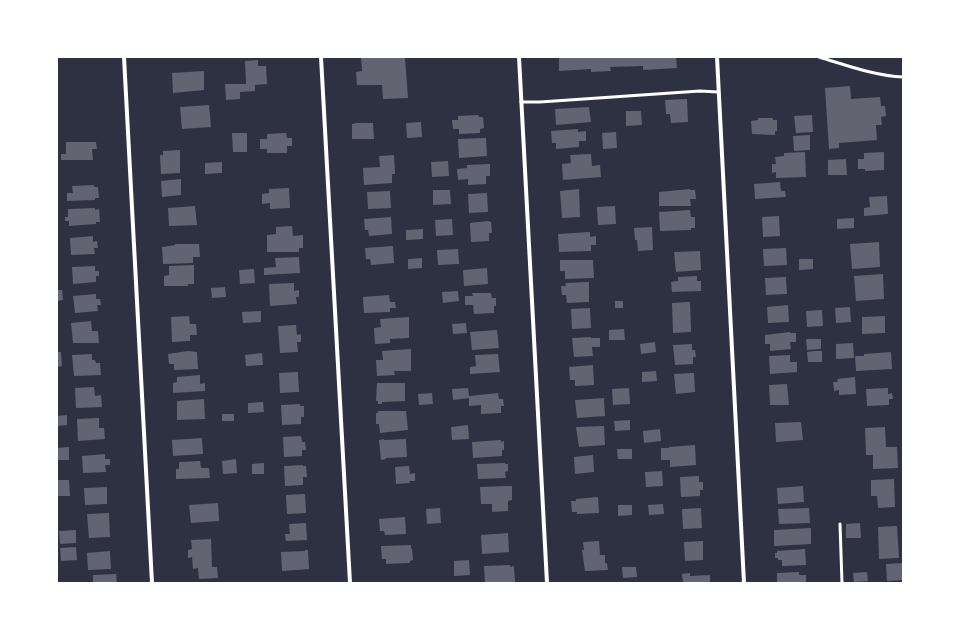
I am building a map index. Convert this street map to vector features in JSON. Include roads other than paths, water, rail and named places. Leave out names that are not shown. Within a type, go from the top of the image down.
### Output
[{"type":"street","points":[[124,57],[152,583]]},
{"type":"street","points":[[321,57],[350,583]]},
{"type":"street","points":[[519,57],[547,583]]},
{"type":"street","points":[[717,57],[744,583]]},
{"type":"lane","points":[[819,57],[855,68],[893,76],[903,76]]},
{"type":"lane","points":[[521,102],[700,91],[718,92]]},
{"type":"lane","points":[[840,524],[842,583]]}]
